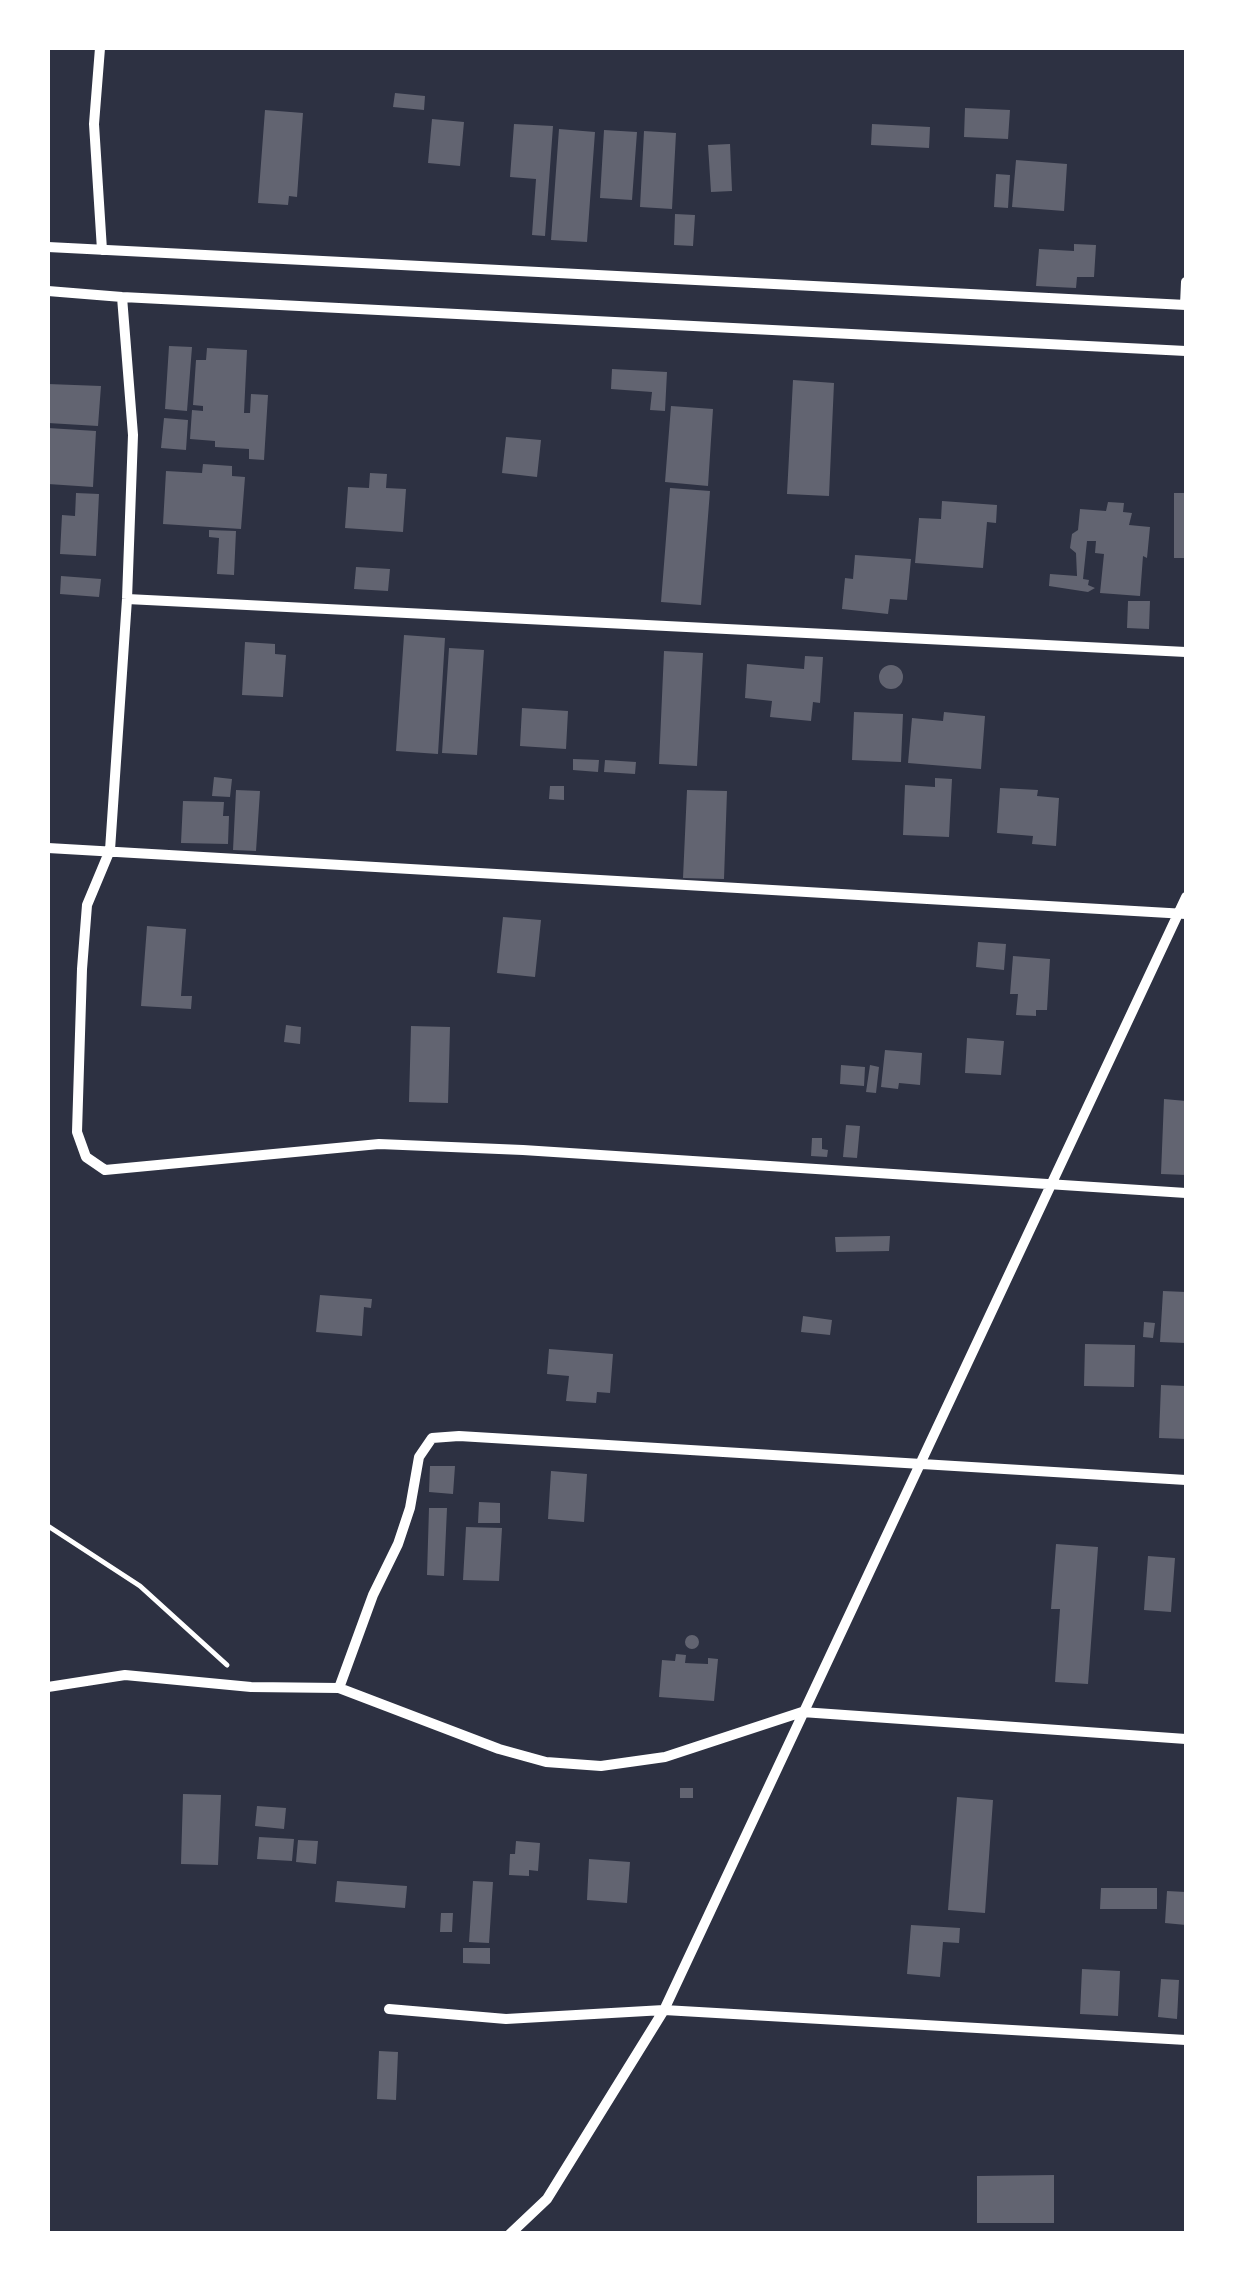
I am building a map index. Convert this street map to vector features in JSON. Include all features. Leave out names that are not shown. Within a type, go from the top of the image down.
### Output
[{"type":"street","points":[[100,48],[94,124],[102,250]]},
{"type":"street","points":[[48,247],[1186,305],[1186,282]]},
{"type":"street","points":[[48,291],[1186,351]]},
{"type":"street","points":[[122,297],[133,434],[127,599],[110,850],[88,905],[82,969],[77,1132],[86,1157],[105,1170],[378,1144],[1186,1193]]},
{"type":"street","points":[[127,599],[1186,652]]},
{"type":"street","points":[[48,848],[1182,914]]},
{"type":"street","points":[[510,2234],[547,2199],[664,2010],[1051,1184],[1182,914],[1186,897]]},
{"type":"street","points":[[339,1688],[372,1595],[398,1544],[410,1508],[419,1457],[432,1438],[458,1436],[1186,1480]]},
{"type":"street","points":[[48,1687],[125,1676],[252,1687],[339,1688],[499,1749],[546,1762],[600,1766],[664,1757],[802,1712],[1186,1738]]},
{"type":"street","points":[[389,2009],[506,2019],[664,2010],[1186,2040]]},
{"type":"path","points":[[48,1526],[140,1586],[252,1687]]},
{"type":"building","points":[[395,93],[425,96],[424,110],[393,107]]},
{"type":"building","points":[[965,108],[1010,110],[1008,139],[964,137]]},
{"type":"building","points":[[265,110],[303,113],[297,197],[289,196],[288,205],[258,203]]},
{"type":"building","points":[[432,119],[464,122],[460,166],[428,163]]},
{"type":"building","points":[[514,124],[553,126],[545,236],[532,235],[536,179],[510,177]]},
{"type":"building","points":[[872,124],[930,127],[929,148],[871,145]]},
{"type":"building","points":[[559,129],[595,132],[587,242],[551,240]]},
{"type":"building","points":[[604,130],[637,132],[632,200],[600,198]]},
{"type":"building","points":[[644,131],[676,133],[672,209],[640,207]]},
{"type":"building","points":[[730,144],[732,191],[711,192],[708,145]]},
{"type":"building","points":[[1016,160],[1067,164],[1064,211],[1012,207]]},
{"type":"building","points":[[996,174],[1010,175],[1008,208],[994,207]]},
{"type":"building","points":[[675,214],[695,215],[693,246],[674,245]]},
{"type":"building","points":[[1074,244],[1096,245],[1094,277],[1077,277],[1076,288],[1036,286],[1039,249],[1074,251]]},
{"type":"building","points":[[169,346],[192,347],[187,411],[165,409]]},
{"type":"building","points":[[207,348],[247,350],[244,413],[250,413],[251,394],[268,395],[264,460],[249,459],[249,449],[215,447],[215,441],[190,439],[192,410],[203,411],[203,406],[193,405],[196,360],[206,360]]},
{"type":"building","points":[[612,369],[667,372],[665,411],[650,410],[652,392],[611,389]]},
{"type":"building","points":[[793,380],[834,383],[829,496],[787,494]]},
{"type":"building","points":[[48,384],[101,386],[98,426],[48,423]]},
{"type":"building","points":[[671,406],[713,409],[708,486],[665,482]]},
{"type":"building","points":[[164,418],[188,420],[186,450],[161,448]]},
{"type":"building","points":[[48,428],[96,431],[93,487],[48,484]]},
{"type":"building","points":[[506,437],[541,440],[537,477],[502,473]]},
{"type":"building","points":[[203,464],[232,466],[232,476],[245,477],[241,529],[163,524],[166,471],[202,473]]},
{"type":"building","points":[[370,473],[387,474],[386,488],[406,489],[403,532],[345,528],[348,487],[369,488]]},
{"type":"building","points":[[670,488],[710,491],[701,605],[661,602]]},
{"type":"building","points":[[76,493],[99,494],[96,556],[60,554],[62,515],[75,516]]},
{"type":"building","points":[[1174,493],[1186,493],[1186,558],[1174,558]]},
{"type":"building","points":[[942,501],[997,505],[996,523],[987,522],[983,568],[915,563],[919,518],[941,519]]},
{"type":"building","points":[[1108,502],[1124,503],[1123,512],[1132,513],[1129,525],[1150,527],[1140,596],[1100,593],[1104,554],[1095,553],[1096,541],[1087,541],[1083,579],[1095,588],[1088,592],[1049,586],[1050,574],[1077,576],[1076,553],[1070,548],[1072,534],[1078,530],[1080,509],[1106,511]]},
{"type":"building","points":[[209,530],[236,531],[234,575],[217,574],[219,538],[209,537]]},
{"type":"building","points":[[855,555],[911,559],[907,600],[890,599],[888,614],[842,609],[845,578],[853,579]]},
{"type":"building","points":[[356,567],[390,569],[388,591],[354,589]]},
{"type":"building","points":[[61,576],[101,579],[99,597],[60,594]]},
{"type":"building","points":[[1128,601],[1150,601],[1149,629],[1127,628]]},
{"type":"building","points":[[404,635],[445,638],[438,754],[396,751]]},
{"type":"building","points":[[245,642],[275,644],[275,654],[286,655],[283,697],[242,695]]},
{"type":"building","points":[[449,648],[484,650],[477,755],[442,753]]},
{"type":"building","points":[[664,651],[703,653],[697,766],[659,764]]},
{"type":"building","points":[[805,656],[823,657],[820,703],[813,702],[811,721],[770,717],[772,701],[745,698],[747,664],[804,669]]},
{"type":"building","points":[[891,665],[903,677],[891,689],[879,677]]},
{"type":"building","points":[[522,708],[568,711],[566,749],[520,746]]},
{"type":"building","points":[[854,712],[903,714],[901,762],[852,760]]},
{"type":"building","points":[[944,712],[985,716],[981,769],[908,763],[912,718],[943,721]]},
{"type":"building","points":[[573,759],[599,760],[598,772],[573,770]]},
{"type":"building","points":[[605,760],[636,762],[635,774],[604,772]]},
{"type":"building","points":[[214,777],[232,779],[230,797],[212,796]]},
{"type":"building","points":[[935,778],[952,779],[949,837],[903,835],[905,785],[935,787]]},
{"type":"building","points":[[550,786],[564,786],[564,800],[549,799]]},
{"type":"building","points":[[1000,788],[1038,790],[1037,796],[1059,798],[1056,846],[1032,844],[1033,836],[997,833]]},
{"type":"building","points":[[236,790],[260,791],[256,851],[233,850]]},
{"type":"building","points":[[687,790],[727,791],[724,879],[683,878]]},
{"type":"building","points":[[183,801],[224,802],[223,816],[229,816],[228,844],[181,843]]},
{"type":"building","points":[[503,917],[541,920],[535,977],[497,973]]},
{"type":"building","points":[[147,926],[186,929],[181,996],[192,996],[191,1009],[141,1006]]},
{"type":"building","points":[[978,942],[1006,944],[1004,970],[976,967]]},
{"type":"building","points":[[1013,956],[1050,959],[1047,1010],[1036,1010],[1036,1016],[1016,1015],[1018,994],[1010,994]]},
{"type":"building","points":[[286,1025],[301,1027],[300,1044],[284,1042]]},
{"type":"building","points":[[411,1026],[450,1027],[448,1103],[409,1102]]},
{"type":"building","points":[[967,1038],[1004,1041],[1001,1075],[965,1073]]},
{"type":"building","points":[[885,1050],[922,1053],[920,1085],[899,1083],[898,1089],[881,1087]]},
{"type":"building","points":[[841,1065],[865,1067],[864,1086],[840,1084]]},
{"type":"building","points":[[870,1065],[879,1067],[876,1093],[866,1092]]},
{"type":"building","points":[[1164,1099],[1186,1101],[1186,1175],[1161,1174]]},
{"type":"building","points":[[846,1125],[860,1126],[857,1158],[843,1157]]},
{"type":"building","points":[[812,1138],[822,1138],[827,1157],[811,1156]]},
{"type":"building","points":[[890,1236],[889,1251],[836,1252],[835,1237]]},
{"type":"building","points":[[1163,1291],[1186,1292],[1186,1343],[1160,1342]]},
{"type":"building","points":[[320,1295],[372,1299],[371,1308],[364,1307],[362,1336],[316,1332]]},
{"type":"building","points":[[803,1316],[832,1320],[830,1335],[801,1332]]},
{"type":"building","points":[[1144,1322],[1155,1323],[1153,1338],[1143,1337]]},
{"type":"building","points":[[1085,1344],[1135,1345],[1134,1387],[1084,1386]]},
{"type":"building","points":[[549,1349],[613,1354],[610,1393],[597,1392],[596,1403],[566,1401],[569,1376],[547,1374]]},
{"type":"building","points":[[1161,1385],[1186,1386],[1186,1439],[1159,1438]]},
{"type":"building","points":[[430,1466],[455,1466],[453,1494],[429,1492]]},
{"type":"building","points":[[551,1471],[587,1474],[584,1522],[548,1519]]},
{"type":"building","points":[[479,1502],[500,1503],[500,1523],[478,1523]]},
{"type":"building","points":[[429,1508],[447,1508],[444,1576],[427,1575]]},
{"type":"building","points":[[466,1527],[502,1528],[499,1581],[463,1580]]},
{"type":"building","points":[[1056,1544],[1098,1547],[1088,1684],[1055,1682],[1060,1609],[1051,1609]]},
{"type":"building","points":[[1148,1556],[1175,1558],[1171,1612],[1144,1610]]},
{"type":"building","points":[[692,1635],[699,1642],[692,1649],[685,1642]]},
{"type":"building","points":[[676,1654],[686,1655],[685,1663],[708,1664],[708,1658],[718,1659],[714,1701],[659,1697],[662,1660],[675,1661]]},
{"type":"building","points":[[680,1788],[693,1788],[693,1798],[680,1798]]},
{"type":"building","points":[[183,1794],[221,1795],[218,1865],[181,1864]]},
{"type":"building","points":[[957,1797],[993,1800],[985,1913],[948,1910]]},
{"type":"building","points":[[257,1806],[286,1808],[284,1829],[255,1826]]},
{"type":"building","points":[[259,1837],[294,1839],[292,1861],[257,1859]]},
{"type":"building","points":[[298,1840],[318,1841],[316,1864],[296,1862]]},
{"type":"building","points":[[516,1841],[540,1843],[538,1871],[529,1870],[529,1876],[509,1875],[510,1854],[515,1854]]},
{"type":"building","points":[[589,1859],[630,1862],[627,1903],[587,1900]]},
{"type":"building","points":[[337,1881],[407,1886],[405,1908],[335,1902]]},
{"type":"building","points":[[473,1881],[493,1882],[489,1943],[469,1942]]},
{"type":"building","points":[[1101,1888],[1157,1888],[1157,1909],[1100,1909]]},
{"type":"building","points":[[1167,1891],[1186,1892],[1186,1925],[1165,1923]]},
{"type":"building","points":[[441,1913],[453,1913],[452,1932],[440,1932]]},
{"type":"building","points":[[911,1925],[960,1928],[959,1943],[943,1942],[940,1977],[907,1974]]},
{"type":"building","points":[[463,1948],[490,1948],[490,1964],[463,1963]]},
{"type":"building","points":[[1082,1969],[1120,1971],[1118,2016],[1080,2014]]},
{"type":"building","points":[[1161,1979],[1179,1980],[1177,2019],[1158,2017]]},
{"type":"building","points":[[379,2051],[398,2052],[396,2100],[377,2099]]},
{"type":"building","points":[[1054,2175],[1054,2223],[977,2223],[977,2176]]}]
